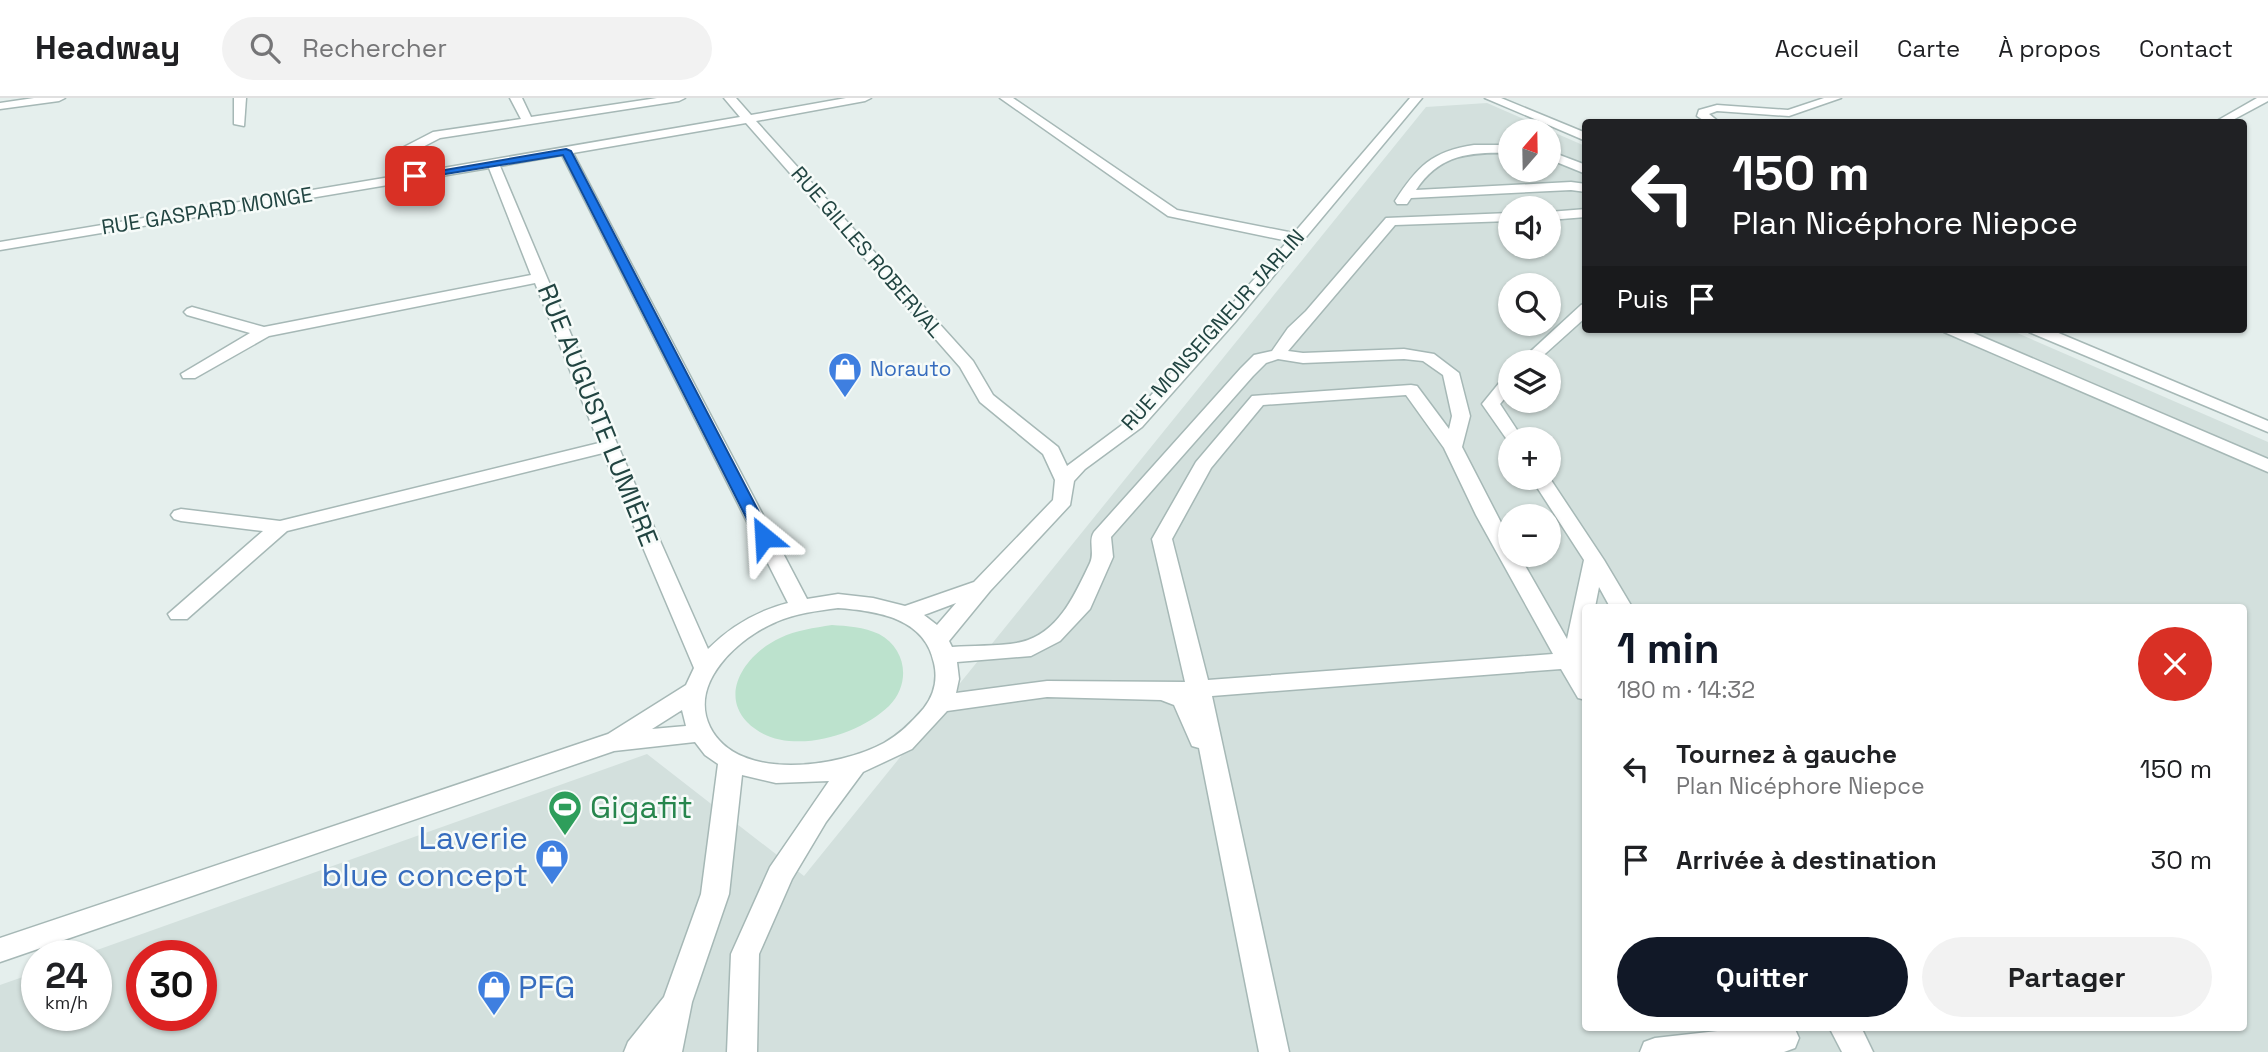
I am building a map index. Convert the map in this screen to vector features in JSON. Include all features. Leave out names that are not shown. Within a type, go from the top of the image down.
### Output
[{"type":"street","points":[[0,106],[59,98]]},
{"type":"street","points":[[240,98],[240,124]]},
{"type":"street","points":[[516,98],[528,122]]},
{"type":"street","points":[[415,176],[406,150],[437,135],[679,98]]},
{"type":"street","name":"RUE GILLES ROBERVAL","points":[[730,98],[967,365],[986,398],[1016,426],[1051,452],[1065,480]]},
{"type":"street","name":"RUE GASPARD MONGE","points":[[0,246],[866,98]]},
{"type":"street","points":[[1006,98],[1173,213],[1296,238]]},
{"type":"street","name":"RUE MONSEIGNEUR JARLIN","points":[[942,647],[982,586],[1063,501],[1065,480],[1078,465],[1136,423],[1230,318],[1416,98]]},
{"type":"street","points":[[1491,98],[1582,136]]},
{"type":"street","points":[[1708,119],[1703,116],[1703,111],[1717,108],[1773,118],[1802,111],[1835,98]]},
{"type":"street","points":[[2226,119],[2265,98]]},
{"type":"street","points":[[1278,354],[1294,331],[1312,314],[1391,221],[1427,165],[1450,152],[1498,150]]},
{"type":"street","points":[[566,151],[741,475],[800,606]]},
{"type":"street","points":[[1561,160],[1582,168]]},
{"type":"street","name":"RUE AUGUSTE LUMIÈRE","points":[[493,163],[542,277],[609,446],[705,667]]},
{"type":"street","points":[[1406,194],[1582,187]]},
{"type":"street","points":[[1561,215],[1582,214]]},
{"type":"street","points":[[1391,221],[1498,217]]},
{"type":"street","points":[[189,374],[264,332],[542,277]]},
{"type":"street","points":[[192,312],[264,332]]},
{"type":"street","points":[[1540,350],[1582,312]]},
{"type":"street","points":[[1959,333],[2268,466]]},
{"type":"street","points":[[2044,333],[2268,428]]},
{"type":"street","points":[[942,647],[1031,648],[1052,636],[1079,609],[1103,557],[1101,536],[1260,359],[1278,354],[1303,358],[1404,355],[1428,357],[1451,373],[1461,416],[1453,447]]},
{"type":"street","points":[[1274,1052],[1248,937],[1202,697],[1161,539],[1203,466],[1258,400],[1411,390],[1453,447],[1486,515],[1582,685]]},
{"type":"street","points":[[1498,396],[1491,404],[1506,427]]},
{"type":"street","points":[[993,431],[1016,426]]},
{"type":"street","points":[[181,515],[280,527],[609,446]]},
{"type":"street","points":[[1548,490],[1619,604]]},
{"type":"street","points":[[179,614],[280,527]]},
{"type":"street","points":[[1585,604],[1594,560]]},
{"type":"street","name":"RUE MONSEIGNEUR JARLIN","points":[[907,613],[982,586]]},
{"type":"street","points":[[838,601],[874,604],[907,613],[925,625],[942,647],[948,680],[940,704],[920,730],[890,751],[852,767],[809,775],[767,772],[731,761],[713,748],[701,733],[693,712],[694,691],[705,667],[728,640],[761,620],[800,606],[838,601]]},
{"type":"street","points":[[940,704],[1047,689],[1161,692],[1574,660],[1582,620]]},
{"type":"street","points":[[613,742],[694,691]]},
{"type":"street","points":[[1161,692],[1184,700],[1206,751],[1260,1052]]},
{"type":"street","points":[[0,950],[613,742],[701,733]]},
{"type":"street","points":[[667,1052],[677,1002],[715,894],[731,761]]},
{"type":"street","points":[[741,1052],[745,954],[780,875],[817,815],[852,767]]},
{"type":"street","points":[[639,1052],[677,1002]]},
{"type":"street","points":[[1846,1031],[1858,1052]]},
{"type":"street","points":[[1655,1052],[1784,1039]]},
{"type":"shaded area","points":[[1487,103],[1523,119],[1498,119],[1498,182],[1561,182],[1561,135],[1582,145],[1582,333],[2017,333],[2268,442],[2268,1052],[0,1052],[0,985],[21,978],[21,1031],[112,1031],[112,945],[647,754],[804,876],[1426,107]]},
{"type":"green space","points":[[832,625],[856,627],[879,634],[895,648],[903,667],[903,678],[901,688],[889,706],[858,727],[820,740],[780,739],[762,733],[747,722],[739,710],[736,698],[737,685],[748,663],[768,644],[786,635]]},
{"type":"place","name":"Norauto","points":[[845,399]]},
{"type":"place","name":"Gigafit","points":[[565,837]]},
{"type":"place","name":"Laverie blue concept","points":[[552,886]]},
{"type":"place","name":"PFG","points":[[494,1017]]},
{"type":"route","points":[[415,176],[566,151],[764,537]]}]
